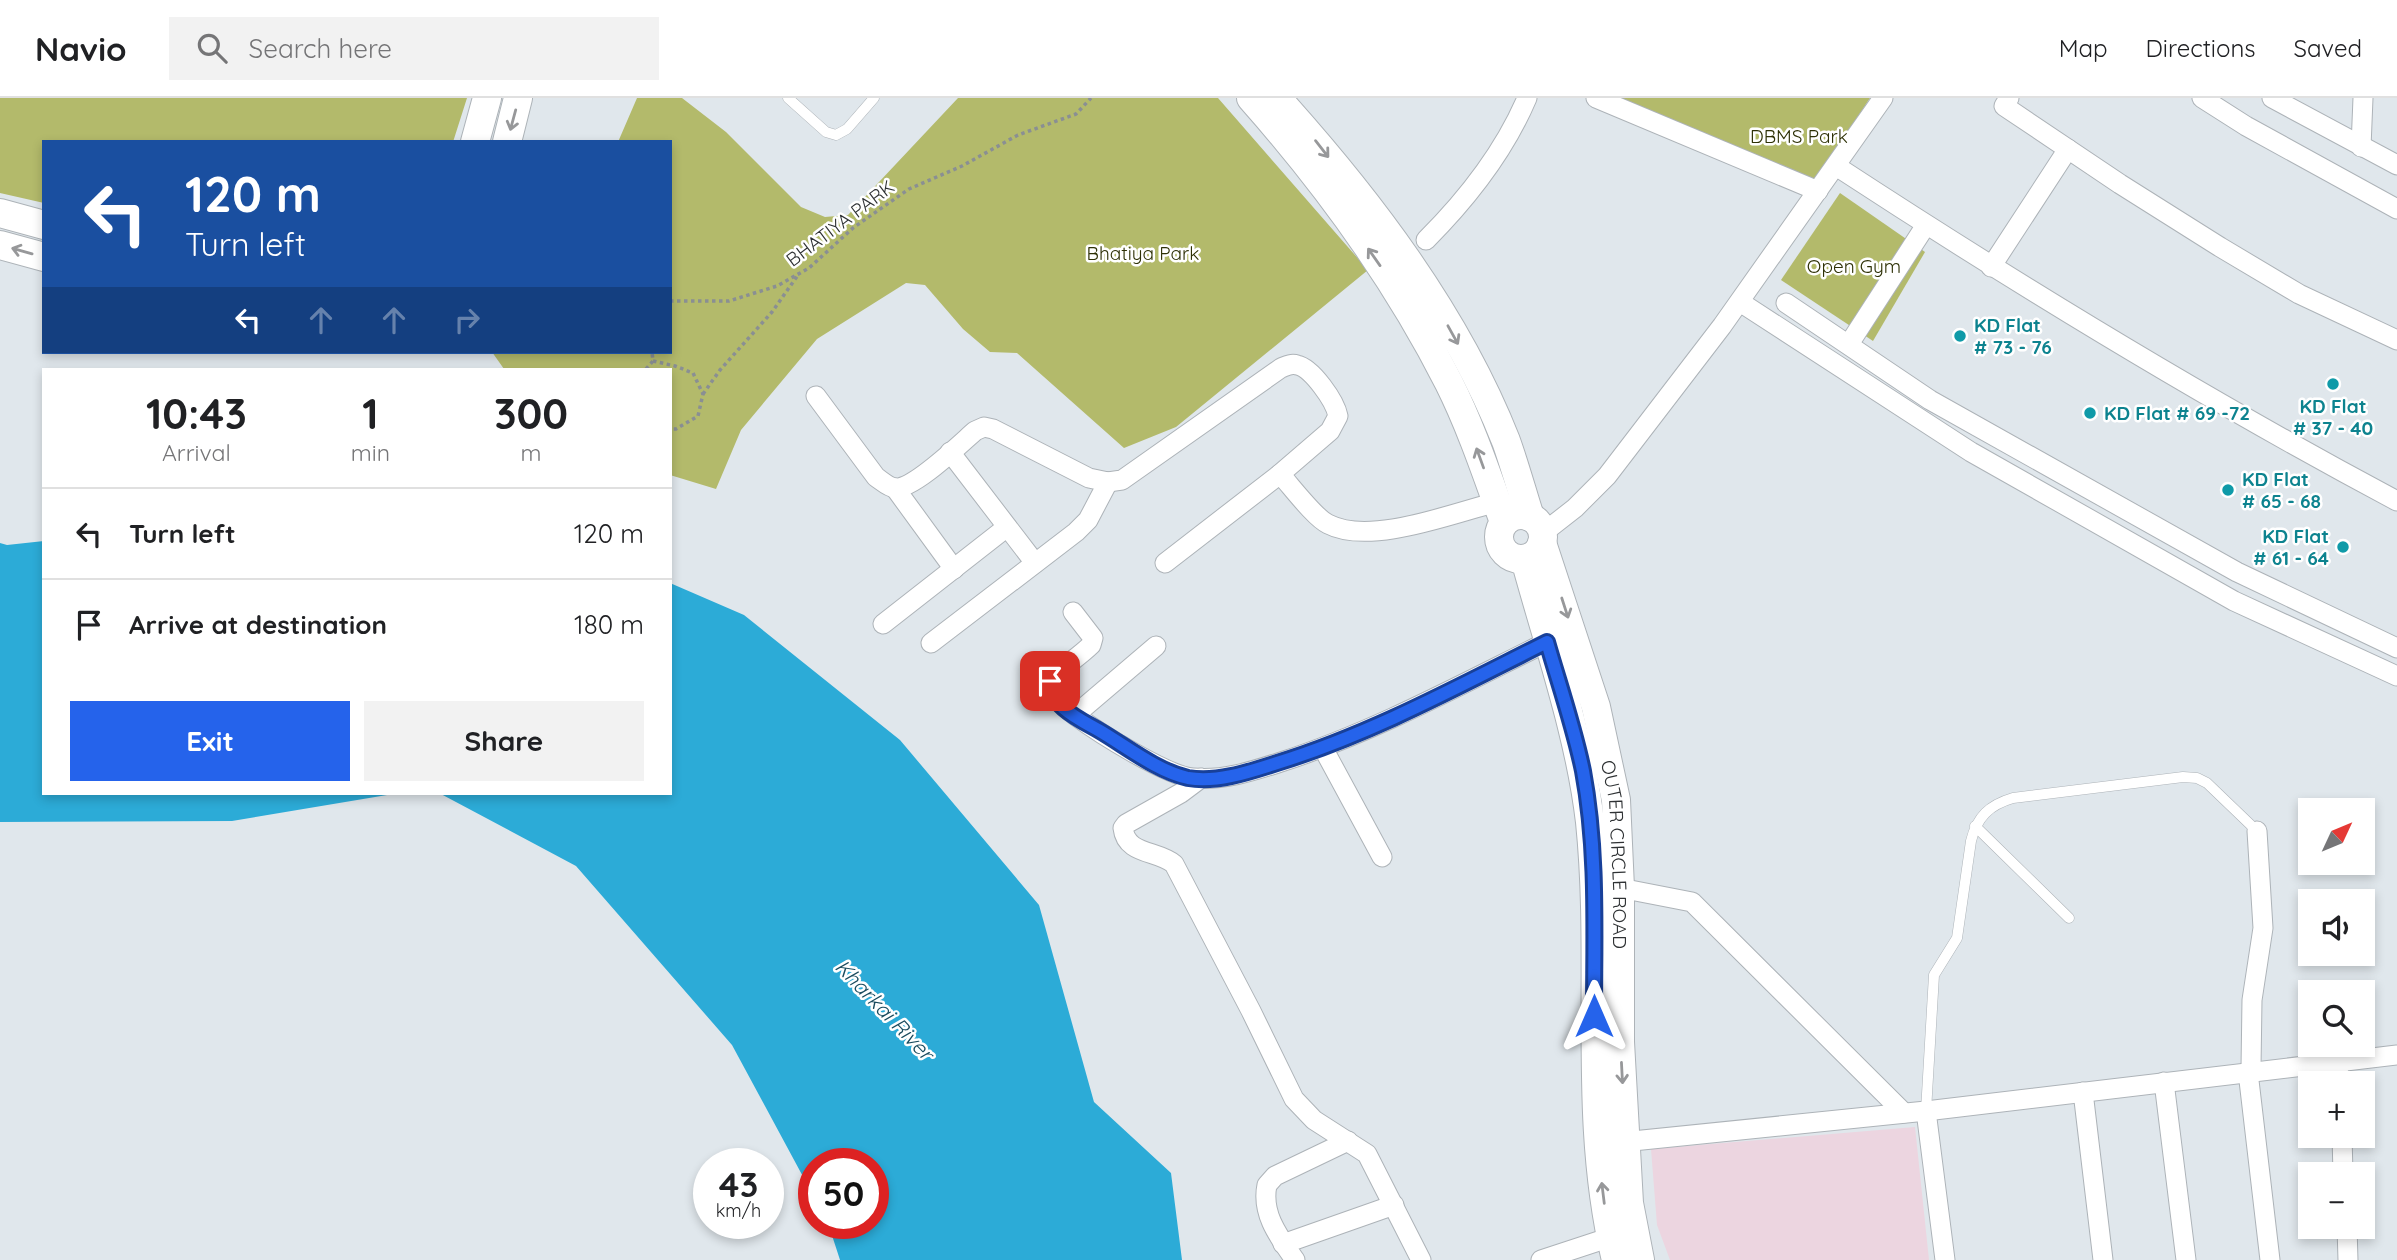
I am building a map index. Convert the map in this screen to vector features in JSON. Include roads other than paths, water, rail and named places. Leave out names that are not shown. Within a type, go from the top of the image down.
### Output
[{"type":"main road","points":[[476,140],[487,98]]},
{"type":"main road","points":[[507,140],[518,98]]},
{"type":"main road","points":[[1251,98],[1330,194],[1385,272],[1448,382],[1472,436],[1523,529]]},
{"type":"main road","points":[[1277,98],[1314,138],[1366,205],[1446,321],[1506,442],[1523,529]]},
{"type":"main road","points":[[0,213],[42,224]]},
{"type":"main road","points":[[0,245],[42,256]]},
{"type":"main road","name":"OUTER CIRCLE ROAD","points":[[1523,529],[1547,642],[1583,770],[1590,823],[1598,1144],[1607,1223],[1614,1248]]},
{"type":"main road","name":"OUTER CIRCLE ROAD","points":[[1523,529],[1596,707],[1616,800],[1620,888],[1620,1042],[1629,1203],[1640,1260]]},
{"type":"street","points":[[1426,240],[1453,214],[1479,181],[1502,146],[1527,98]]},
{"type":"street","points":[[1596,98],[1818,191]]},
{"type":"street","points":[[1280,474],[1325,523],[1344,531],[1523,529],[1575,508],[1607,476],[1740,302],[1883,98]]},
{"type":"street","points":[[2009,98],[2004,106],[2220,247],[2299,294],[2397,340]]},
{"type":"street","points":[[2202,98],[2397,209]]},
{"type":"street","points":[[2272,98],[2397,165]]},
{"type":"street","points":[[2361,147],[2363,98]]},
{"type":"street","points":[[1990,267],[2067,149]]},
{"type":"street","points":[[1836,166],[1990,267],[2296,447],[2397,501]]},
{"type":"street","points":[[1849,344],[1926,225]]},
{"type":"street","points":[[1740,302],[1971,452],[2222,595],[2397,676]]},
{"type":"street","points":[[1786,303],[1930,400],[2237,572],[2397,648]]},
{"type":"street","points":[[895,488],[914,481],[975,431],[984,427],[993,429],[1071,470],[1108,482],[1122,480],[1281,368],[1292,364],[1300,365],[1336,407],[1338,416],[1330,431],[1280,474],[1165,563]]},
{"type":"street","points":[[816,396],[876,477],[895,488],[954,569]]},
{"type":"street","points":[[950,452],[1035,564]]},
{"type":"street","points":[[931,643],[1076,532],[1088,520],[1108,482]]},
{"type":"street","points":[[883,624],[1007,527]]},
{"type":"street","points":[[1073,612],[1093,638],[1085,650],[1050,681],[1053,697],[1075,715],[1169,772],[1200,778],[1248,772],[1324,748],[1547,642]]},
{"type":"street","points":[[1075,715],[1156,646]]},
{"type":"street","points":[[1324,748],[1382,857]]},
{"type":"street","points":[[1200,778],[1181,793],[1126,824],[1123,833],[1135,847],[1167,858],[1174,864],[1294,1099],[1314,1120],[1367,1154],[1421,1260]]},
{"type":"street","points":[[2257,831],[2263,928],[2252,1000],[2251,1068],[2248,1072],[2270,1260]]},
{"type":"street","points":[[1620,888],[1692,902],[1904,1113]]},
{"type":"street","points":[[1598,1144],[1926,1111],[2397,1055]]},
{"type":"street","points":[[2337,1062],[2338,1071]]},
{"type":"street","points":[[2164,1082],[2186,1260]]},
{"type":"street","points":[[2083,1092],[2103,1260]]},
{"type":"street","points":[[1926,1111],[1945,1260]]},
{"type":"street","points":[[1295,1260],[1270,1220],[1266,1205],[1267,1185],[1275,1176],[1348,1141]]},
{"type":"street","points":[[1283,1244],[1394,1205]]},
{"type":"street","points":[[2347,1239],[2348,1260]]},
{"type":"street","points":[[1541,1260],[1614,1248]]},
{"type":"lane","points":[[788,98],[826,132],[836,135],[847,129],[874,98]]},
{"type":"lane","points":[[1926,1111],[1934,975],[1957,938],[1975,826],[1990,808],[2013,798],[2183,777],[2197,778],[2207,783],[2257,831]]},
{"type":"lane","points":[[1975,826],[2069,918]]},
{"type":"water","points":[[42,541],[42,795],[387,795],[232,821],[0,822],[0,543],[7,545]]},
{"type":"water","name":"Kharkai River","points":[[672,584],[744,615],[900,740],[1039,905],[1094,1102],[1171,1173],[1182,1260],[840,1260],[833,1239],[889,1239],[889,1148],[798,1148],[798,1167],[732,1045],[576,866],[443,795],[672,795]]},
{"type":"place","name":"KD Flat # 73 - 76","points":[[1960,336]]},
{"type":"place","name":"KD Flat # 37 - 40","points":[[2333,384]]},
{"type":"place","name":"KD Flat # 69 -72","points":[[2090,413]]},
{"type":"place","name":"KD Flat # 65 - 68","points":[[2228,490]]},
{"type":"place","name":"KD Flat # 61 - 64","points":[[2343,547]]},
{"type":"park label","name":"DBMS Park","points":[[1799,136]]},
{"type":"park label","name":"Bhatiya Park","points":[[1143,253]]},
{"type":"park label","name":"Open Gym","points":[[1854,266]]}]
